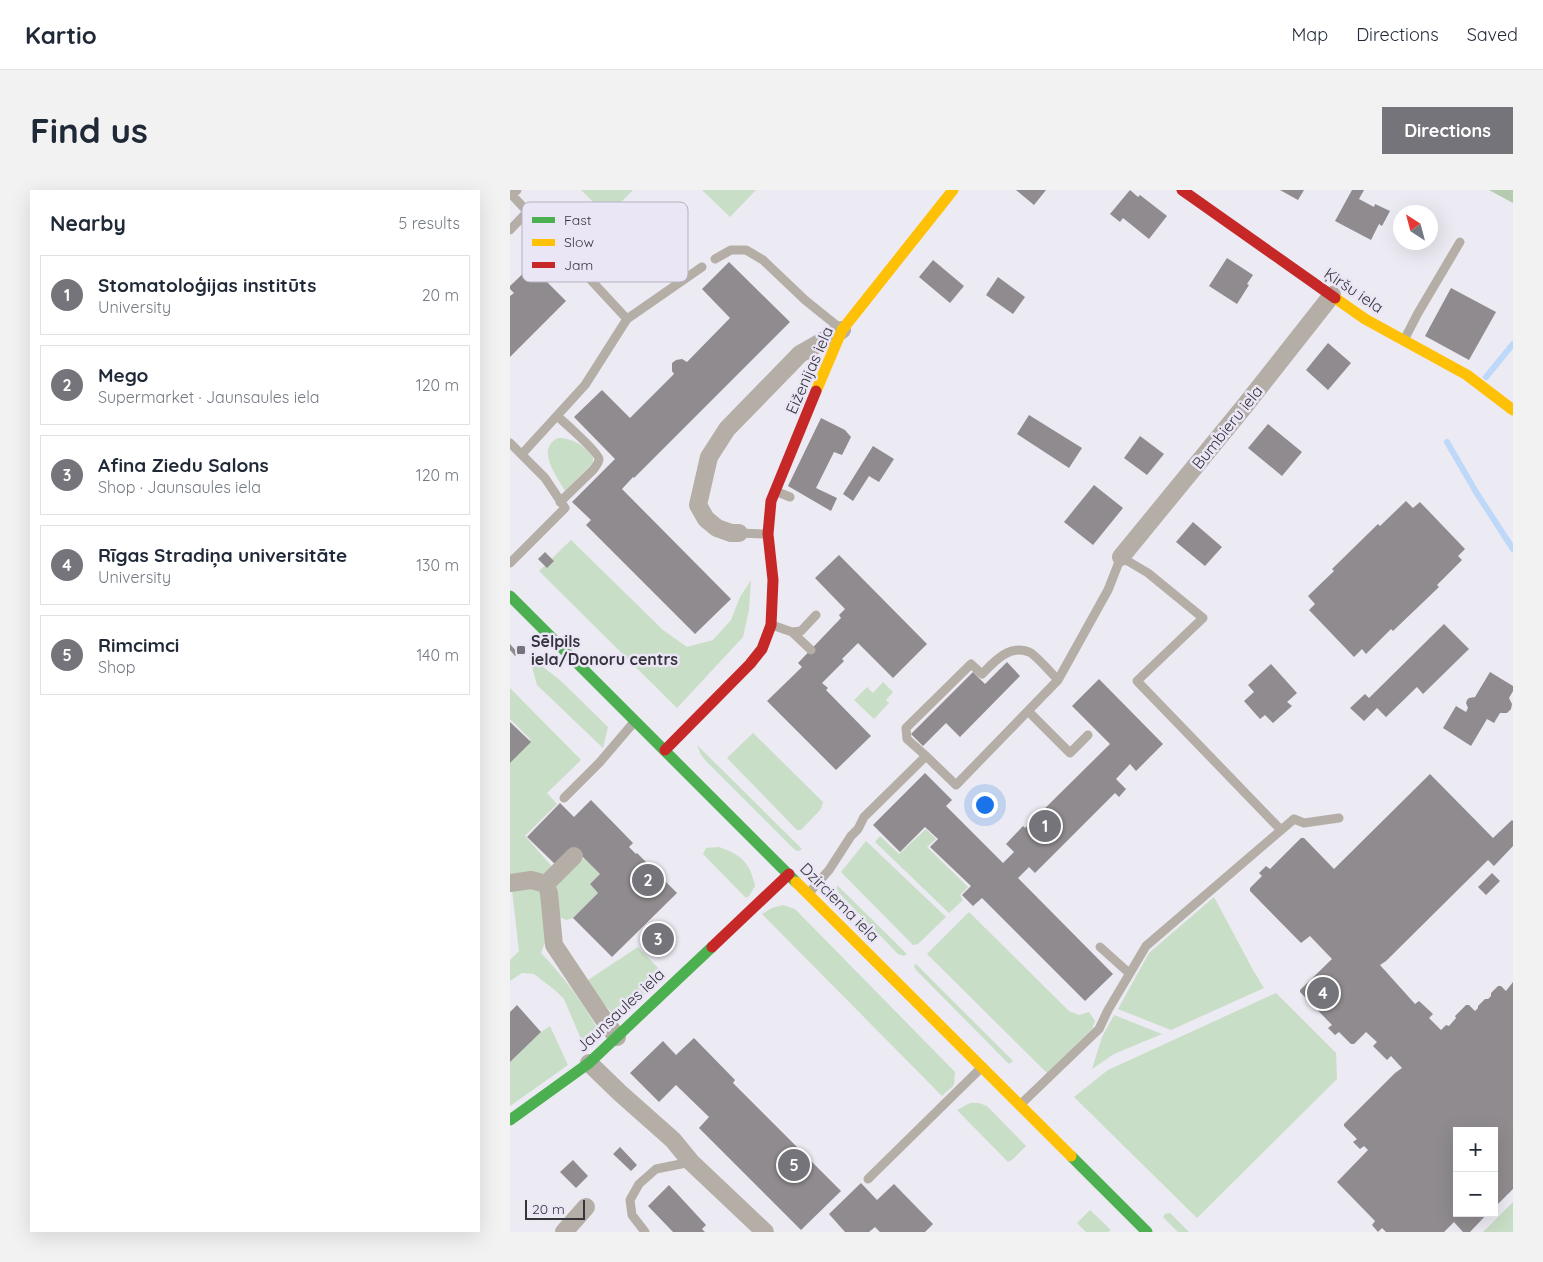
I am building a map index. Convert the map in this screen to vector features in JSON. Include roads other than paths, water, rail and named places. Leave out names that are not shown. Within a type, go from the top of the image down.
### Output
[{"type":"street","name":"Eiženijas iela","points":[[665,750],[750,664],[762,649],[771,625],[773,580],[768,534],[771,501],[775,490],[842,330],[953,190]]},
{"type":"street","name":"Ķiršu iela","points":[[1182,190],[1365,319],[1467,375],[1513,410]]},
{"type":"street","name":"Bumbieru iela","points":[[1121,557],[1244,408],[1332,295]]},
{"type":"street","points":[[739,533],[731,533],[717,528],[706,519],[698,505],[709,457],[727,428],[800,354],[842,330]]},
{"type":"street","name":"Dzirciema iela","points":[[510,596],[1147,1232]]},
{"type":"street","points":[[546,884],[574,856]]},
{"type":"street","name":"Jaunsaules iela","points":[[510,1120],[588,1062],[617,1037],[789,874]]},
{"type":"street","points":[[510,882],[531,880],[546,884]]},
{"type":"street","points":[[546,884],[549,893],[554,945],[617,1037]]},
{"type":"street","points":[[588,1062],[620,1094],[673,1140],[691,1162],[765,1232]]},
{"type":"street","points":[[564,1232],[586,1207]]},
{"type":"lane","points":[[517,190],[512,196],[522,205]]},
{"type":"lane","points":[[510,230],[522,217]]},
{"type":"lane","points":[[1404,340],[1460,242]]},
{"type":"lane","points":[[715,259],[731,250],[746,250],[763,260],[805,300],[842,330]]},
{"type":"lane","points":[[688,277],[702,267]]},
{"type":"lane","points":[[593,282],[627,319]]},
{"type":"lane","points":[[522,454],[585,384],[627,319],[680,282]]},
{"type":"lane","points":[[557,416],[597,454],[599,460],[593,470],[560,502]]},
{"type":"lane","points":[[510,443],[544,478],[565,508],[510,563]]},
{"type":"lane","points":[[775,490],[790,497]]},
{"type":"lane","points":[[739,533],[768,534]]},
{"type":"lane","points":[[1058,680],[1030,652],[1016,650],[1001,655],[982,674],[971,664],[906,728],[906,739],[956,785],[1058,680],[1108,590],[1121,557],[1148,573],[1203,618],[1137,680],[1281,830]]},
{"type":"lane","points":[[792,632],[800,631],[816,615]]},
{"type":"lane","points":[[771,625],[792,632],[811,650]]},
{"type":"lane","points":[[1028,712],[1070,753],[1088,735]]},
{"type":"lane","points":[[564,798],[600,762],[636,721]]},
{"type":"lane","points":[[808,894],[829,870],[864,818],[926,756]]},
{"type":"lane","points":[[1020,1105],[1100,1029],[1108,1010],[1146,946],[1294,820],[1304,824],[1339,818]]},
{"type":"lane","points":[[1100,947],[1128,974]]},
{"type":"lane","points":[[868,1179],[982,1067]]},
{"type":"lane","points":[[645,1232],[632,1215],[630,1200],[639,1184],[656,1169],[691,1162]]},
{"type":"waterway","points":[[1486,377],[1513,344]]},
{"type":"waterway","points":[[1447,442],[1476,492],[1513,549]]},
{"type":"place","name":"Sēlpils iela/Donoru centrs","points":[[521,650]]},
{"type":"place","name":"Stomatoloģijas institūts","points":[[1045,826]]},
{"type":"place","name":"Mego","points":[[648,880]]},
{"type":"place","name":"Afina Ziedu Salons","points":[[658,939]]},
{"type":"place","name":"Rīgas Stradiņa universitāte","points":[[1323,993]]},
{"type":"place","name":"Rimcimci","points":[[794,1165]]}]
